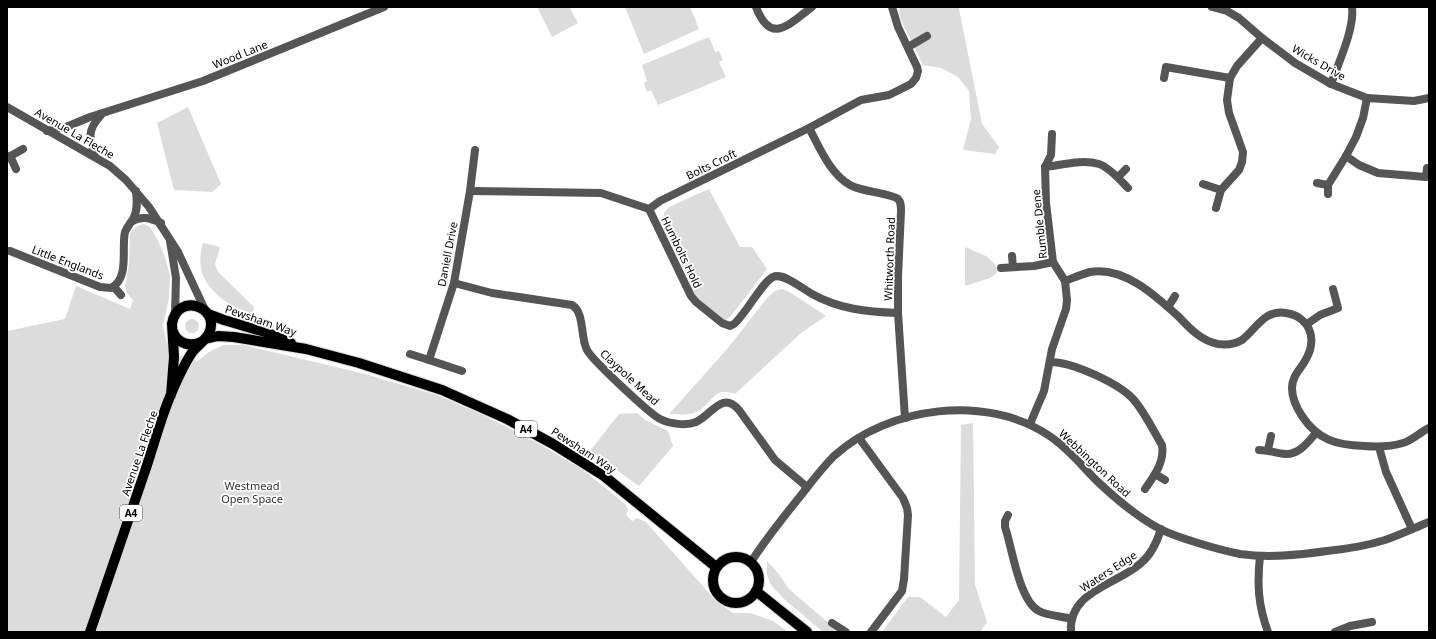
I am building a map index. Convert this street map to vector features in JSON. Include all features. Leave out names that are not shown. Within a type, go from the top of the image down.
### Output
[{"type":"main road","name":"A4","points":[[175,314],[182,307],[187,306],[198,306],[206,312]]},
{"type":"main road","name":"Avenue La Fleche","points":[[90,632],[171,395],[187,361],[211,328],[211,323],[206,312]]},
{"type":"main road","name":"Pewsham Way","points":[[206,312],[224,320],[268,333],[306,349]]},
{"type":"main road","name":"Avenue La Fleche","points":[[171,395],[174,357],[172,324],[175,314]]},
{"type":"main road","name":"A4","points":[[173,332],[178,339],[186,344],[197,344],[203,340]]},
{"type":"main road","name":"Pewsham Way","points":[[203,340],[218,336],[234,337],[306,349],[359,363],[442,390],[507,419],[553,444],[604,476],[716,567]]},
{"type":"main road","points":[[736,556],[751,562],[756,568],[759,576],[759,584],[756,591],[751,597],[738,603],[730,603],[723,600],[718,595],[712,581],[716,567],[729,557],[736,556]]},
{"type":"main road","points":[[756,591],[807,632]]},
{"type":"street","name":"Wood Lane","points":[[47,131],[66,127],[90,117],[101,115],[203,81],[384,7]]},
{"type":"street","points":[[756,7],[764,23],[768,27],[774,29],[789,25],[812,7]]},
{"type":"street","name":"Bolts Croft","points":[[649,209],[660,201],[808,128],[861,100],[889,94],[911,84],[916,78],[918,71],[898,27],[892,7]]},
{"type":"street","name":"Wicks Drive","points":[[1212,7],[1227,11],[1239,18],[1295,64],[1331,84],[1367,98],[1414,101],[1429,98]]},
{"type":"street","points":[[1331,84],[1348,32],[1352,7]]},
{"type":"street","points":[[908,47],[927,36]]},
{"type":"street","points":[[1216,208],[1221,190],[1239,170],[1242,162],[1243,152],[1229,113],[1227,100],[1230,78],[1237,66],[1262,38]]},
{"type":"street","points":[[1164,78],[1166,67],[1230,78]]},
{"type":"street","points":[[1317,183],[1328,190],[1356,137],[1367,98]]},
{"type":"street","name":"Avenue La Fleche","points":[[7,107],[114,169],[136,191],[161,223],[170,241],[183,261],[206,312]]},
{"type":"street","points":[[95,157],[90,144],[91,130],[95,121],[101,115]]},
{"type":"street","name":"Whitworth Road","points":[[808,128],[834,171],[842,180],[862,190],[892,196],[900,202],[898,312],[905,418]]},
{"type":"street","name":"Rumble Dene","points":[[1030,424],[1044,391],[1055,337],[1066,309],[1067,300],[1064,281],[1053,262],[1046,202],[1045,167],[1051,155],[1052,134]]},
{"type":"street","points":[[16,169],[9,157],[23,150]]},
{"type":"street","name":"Daniell Drive","points":[[429,360],[454,283],[470,191],[474,150]]},
{"type":"street","points":[[1346,156],[1359,165],[1378,174],[1426,177],[1427,168]]},
{"type":"street","points":[[1045,167],[1083,162],[1100,164],[1118,177],[1128,188]]},
{"type":"street","points":[[1118,177],[1126,169]]},
{"type":"street","points":[[1203,184],[1221,190]]},
{"type":"street","name":"Little Englands","points":[[15,250],[104,288],[114,287],[122,273],[125,257],[125,236],[127,226],[135,215],[136,191]]},
{"type":"street","points":[[470,191],[601,194],[649,209]]},
{"type":"street","name":"Humbolts Hold","points":[[649,209],[692,296],[702,308],[722,323],[730,326],[734,324],[767,282],[777,276],[785,278],[833,304],[865,311],[898,312]]},
{"type":"street","points":[[130,222],[142,217],[161,223]]},
{"type":"street","name":"Avenue La Fleche","points":[[170,241],[176,278],[175,314]]},
{"type":"street","points":[[1012,256],[1013,267]]},
{"type":"street","points":[[1001,268],[1034,266],[1053,262]]},
{"type":"street","points":[[1064,281],[1090,272],[1113,272],[1142,287],[1168,307],[1198,335],[1218,344],[1235,343],[1241,340],[1266,317],[1281,312],[1296,316],[1307,324],[1312,336],[1310,350],[1305,362],[1294,379],[1292,390],[1295,404],[1308,425],[1316,433],[1337,443],[1349,446],[1379,447],[1402,443],[1429,428]]},
{"type":"street","name":"Claypole Mead","points":[[454,283],[492,293],[572,305],[579,312],[584,343],[591,356],[648,411],[660,419],[686,424],[695,423],[702,419],[720,403],[726,402],[733,404],[775,460],[808,487]]},
{"type":"street","points":[[114,287],[121,295]]},
{"type":"street","points":[[1307,324],[1320,315],[1338,308],[1333,289]]},
{"type":"street","points":[[1168,307],[1175,296]]},
{"type":"street","points":[[410,354],[462,371]]},
{"type":"street","points":[[1050,362],[1059,362],[1080,368],[1119,389],[1134,401],[1162,445],[1163,451],[1162,458],[1155,474],[1145,489]]},
{"type":"street","name":"Webbington Road","points":[[751,562],[764,543],[834,456],[859,438],[881,427],[905,418],[940,411],[967,410],[993,413],[1030,424],[1061,444],[1099,483],[1122,503],[1161,529],[1213,547],[1239,554],[1260,556],[1298,555],[1341,550],[1385,540],[1429,522]]},
{"type":"street","points":[[1259,450],[1292,454],[1298,451],[1316,433]]},
{"type":"street","points":[[1268,450],[1271,436]]},
{"type":"street","points":[[859,438],[903,498],[908,515],[902,591],[871,632]]},
{"type":"street","points":[[1379,447],[1386,472],[1412,529]]},
{"type":"street","points":[[1155,474],[1165,480]]},
{"type":"street","points":[[1005,524],[1008,515]]},
{"type":"street","points":[[999,518],[1003,520],[1005,524],[1021,584],[1028,601],[1039,611],[1072,619]]},
{"type":"street","name":"Waters Edge","points":[[1071,632],[1072,619],[1078,606],[1084,599],[1131,570],[1148,557],[1157,542],[1161,529]]},
{"type":"street","points":[[1260,556],[1258,596],[1261,612],[1268,632]]},
{"type":"street","points":[[1335,632],[1350,626],[1372,622]]},
{"type":"street","points":[[832,623],[846,632]]},
{"type":"green space","points":[[537,7],[569,7],[578,23],[552,37]]},
{"type":"green space","points":[[625,7],[690,7],[699,29],[644,54]]},
{"type":"green space","points":[[899,7],[959,7],[982,124],[999,147],[995,154],[963,150],[971,119],[969,91],[958,77],[941,68],[923,65],[900,18]]},
{"type":"green space","points":[[709,37],[715,52],[719,51],[723,60],[719,62],[726,77],[658,105],[651,90],[647,92],[644,83],[647,81],[642,65]]},
{"type":"green space","points":[[188,107],[221,184],[212,192],[174,190],[157,123]]},
{"type":"green space","points":[[709,189],[740,247],[752,247],[767,269],[731,316],[726,320],[722,320],[705,306],[695,295],[679,257],[664,229],[663,222],[664,213],[669,207]]},
{"type":"green space","name":"Westmead Open Space","points":[[144,224],[150,227],[158,241],[165,257],[170,276],[169,298],[163,326],[169,353],[198,361],[209,352],[223,345],[244,345],[361,373],[437,395],[483,415],[536,442],[583,470],[624,503],[628,509],[626,515],[632,521],[637,518],[646,522],[716,601],[733,613],[750,613],[773,621],[788,632],[7,632],[7,331],[65,319],[76,286],[130,309],[133,300],[127,293],[125,287],[129,263],[130,233],[137,226]]},
{"type":"green space","points":[[203,243],[220,247],[215,264],[218,272],[254,307],[253,313],[237,308],[221,298],[208,284],[203,276],[200,265],[200,256]]},
{"type":"green space","points":[[965,247],[986,256],[996,265],[997,273],[990,278],[965,286]]},
{"type":"green space","points":[[781,289],[788,291],[826,316],[801,333],[735,394],[728,392],[718,393],[704,407],[695,413],[669,414],[728,348],[768,297],[775,291]]},
{"type":"green space","points":[[192,319],[197,321],[199,326],[197,331],[192,333],[187,331],[185,326],[187,321]]},
{"type":"green space","points":[[637,413],[645,420],[668,431],[673,446],[639,486],[590,451],[619,414]]},
{"type":"green space","points":[[973,423],[975,585],[987,622],[980,632],[882,632],[908,597],[920,597],[946,617],[959,600],[961,425]]},
{"type":"green space","points":[[767,561],[778,573],[789,589],[839,632],[823,632],[784,599],[771,585],[767,575]]}]
